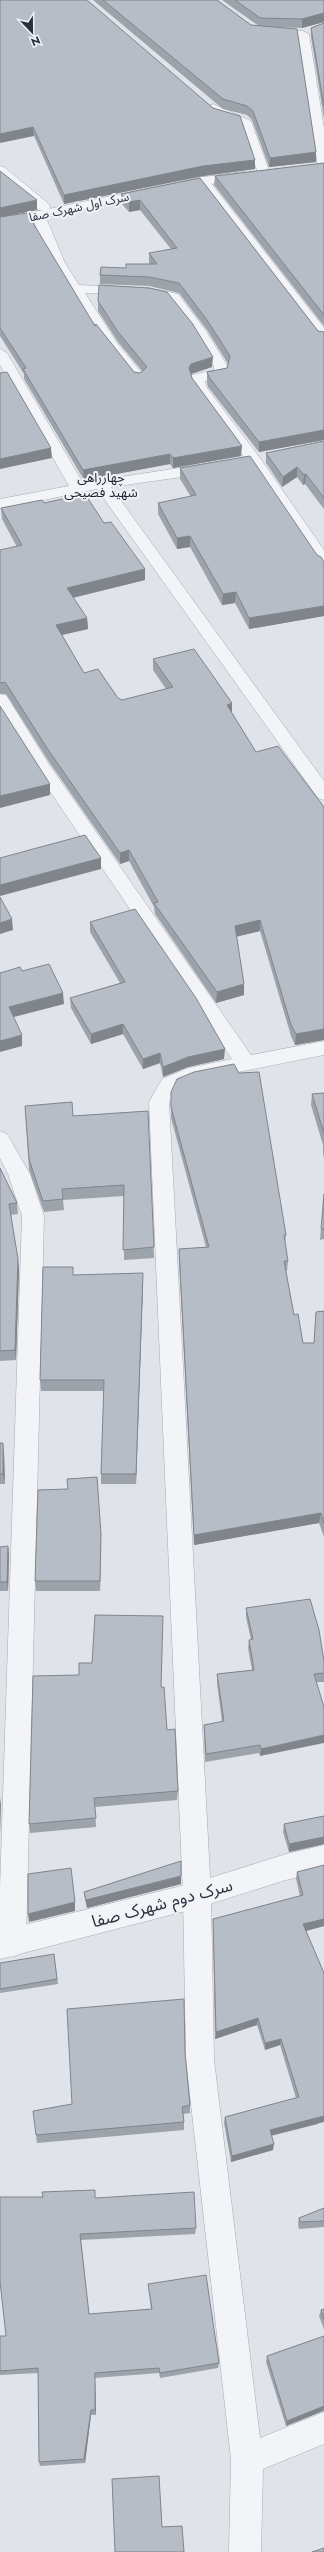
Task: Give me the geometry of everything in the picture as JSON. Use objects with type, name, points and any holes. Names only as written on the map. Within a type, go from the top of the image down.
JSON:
[{"type":"street","points":[[256,31],[303,34],[317,29]]},
{"type":"street","points":[[303,34],[321,166]]},
{"type":"street","points":[[204,101],[218,113],[242,119],[247,124],[264,174]]},
{"type":"street","points":[[0,170],[44,214],[58,263],[77,289],[112,345],[139,378]]},
{"type":"street","name":"سرک اول شهرک صفا","points":[[0,222],[203,181],[278,172]]},
{"type":"street","points":[[203,181],[324,337]]},
{"type":"street","points":[[77,289],[149,292],[173,297],[199,331],[221,367],[221,373],[197,378],[200,388],[255,461],[324,562]]},
{"type":"street","points":[[0,352],[78,488]]},
{"type":"street","points":[[240,463],[270,457]]},
{"type":"street","points":[[0,504],[101,484],[224,466]]},
{"type":"street","points":[[101,484],[324,794]]},
{"type":"street","points":[[0,699],[41,765],[247,1065]]},
{"type":"street","points":[[245,2552],[247,2459],[200,2060],[197,1895],[159,1102],[170,1084],[188,1075],[247,1065],[324,1048]]},
{"type":"street","points":[[0,1139],[19,1174],[33,1216],[6,1944]]},
{"type":"street","name":"سرک دوم شهرک صفا","points":[[6,1944],[197,1895],[286,1867],[324,1858]]},
{"type":"street","points":[[247,2459],[324,2428]]},
{"type":"building","points":[[0,0],[87,0],[213,108],[240,116],[255,160],[203,166],[64,195],[33,127],[0,134]]},
{"type":"building","points":[[103,0],[217,0],[251,25],[297,29],[316,152],[270,158],[253,111],[247,106],[223,99]]},
{"type":"building","points":[[235,0],[324,0],[324,13],[302,19],[260,18]]},
{"type":"building","points":[[324,23],[324,106],[311,28]]},
{"type":"building","points":[[324,163],[324,315],[215,176]]},
{"type":"building","points":[[0,171],[37,200],[0,208]]},
{"type":"building","points":[[200,178],[318,331],[324,332],[324,430],[259,442],[209,377],[207,372],[227,368],[230,356],[207,320],[179,283],[149,277],[100,275],[101,267],[126,268],[126,264],[157,264],[149,253],[177,248],[140,200],[129,202],[121,194]]},
{"type":"building","points":[[27,213],[95,326],[96,324],[134,372],[140,373],[147,367],[118,332],[98,301],[99,285],[149,288],[167,292],[192,323],[213,357],[191,364],[189,368],[192,378],[242,446],[173,458],[170,454],[83,470],[23,369],[26,368],[0,328],[0,217]]},
{"type":"building","points":[[7,372],[51,448],[0,459],[0,373]]},
{"type":"building","points":[[324,441],[324,498],[306,474],[304,475],[297,467],[283,477],[266,453]]},
{"type":"building","points":[[250,456],[317,555],[321,557],[324,562],[324,606],[249,618],[236,592],[223,594],[190,536],[177,538],[158,503],[196,495],[180,468]]},
{"type":"building","points":[[85,494],[104,523],[111,522],[145,569],[67,588],[87,618],[56,625],[84,673],[98,669],[118,698],[122,700],[173,687],[153,659],[194,649],[232,703],[227,705],[256,752],[278,746],[324,807],[324,1029],[296,1034],[291,1025],[260,920],[235,926],[244,984],[217,992],[154,903],[158,902],[129,850],[120,853],[49,751],[5,682],[0,683],[0,550],[22,545],[1,508],[42,500],[44,503]]},
{"type":"building","points":[[0,706],[50,784],[0,796]]},
{"type":"building","points":[[85,835],[101,858],[0,885],[0,858]]},
{"type":"building","points":[[0,897],[12,919],[0,923]]},
{"type":"building","points":[[135,909],[196,998],[225,1049],[188,1057],[163,1067],[160,1053],[143,1059],[123,1024],[91,1034],[70,998],[125,982],[90,922]]},
{"type":"building","points":[[49,964],[63,993],[9,1007],[22,1035],[0,1041],[0,973],[20,967],[22,971]]},
{"type":"building","points":[[234,1064],[239,1073],[259,1072],[286,1235],[284,1235],[288,1261],[284,1261],[294,1315],[298,1314],[303,1343],[314,1343],[316,1312],[324,1311],[324,1524],[321,1513],[194,1535],[179,1249],[209,1247],[171,1107],[171,1092],[177,1079],[194,1072]]},
{"type":"building","points":[[324,1093],[324,1133],[312,1094]]},
{"type":"building","points":[[72,1102],[73,1116],[148,1111],[154,1247],[123,1250],[124,1185],[62,1189],[63,1199],[43,1201],[29,1159],[25,1106]]},
{"type":"building","points":[[0,1168],[17,1203],[9,1204],[18,1259],[15,1350],[0,1351]]},
{"type":"building","points":[[324,1194],[324,1229],[321,1229]]},
{"type":"building","points":[[43,1267],[73,1267],[73,1275],[143,1273],[136,1474],[101,1474],[104,1380],[40,1380]]},
{"type":"building","points":[[0,1443],[3,1443],[3,1474],[0,1474]]},
{"type":"building","points":[[97,1477],[101,1534],[100,1581],[35,1581],[38,1490],[68,1489],[67,1479]]},
{"type":"building","points":[[8,1546],[7,1582],[0,1582],[0,1547]]},
{"type":"building","points":[[310,1599],[319,1630],[324,1661],[324,1673],[314,1674],[324,1707],[324,1735],[261,1749],[260,1745],[206,1754],[204,1725],[224,1721],[217,1674],[254,1670],[249,1640],[253,1639],[246,1608]]},
{"type":"building","points":[[95,1615],[163,1616],[161,1687],[164,1687],[167,1730],[175,1729],[178,1791],[94,1798],[96,1818],[29,1824],[33,1676],[79,1675],[79,1663],[92,1663]]},
{"type":"building","points":[[324,1816],[324,1837],[289,1844],[284,1824]]},
{"type":"building","points":[[181,1861],[181,1876],[86,1900],[84,1892]]},
{"type":"building","points":[[324,1865],[324,1919],[303,1924],[324,1973],[324,2116],[270,2130],[274,2144],[232,2156],[225,2117],[299,2097],[281,2039],[265,2043],[258,2018],[216,2032],[213,1919],[303,1895],[297,1872]]},
{"type":"building","points":[[71,1868],[75,1902],[28,1914],[28,1874]]},
{"type":"building","points":[[54,1954],[57,1979],[0,1989],[0,1963]]},
{"type":"building","points":[[184,1999],[185,2052],[190,2105],[182,2107],[184,2122],[36,2135],[33,2111],[72,2104],[67,2009]]},
{"type":"building","points":[[95,2190],[95,2198],[194,2192],[196,2228],[80,2234],[89,2314],[152,2309],[148,2284],[206,2275],[219,2363],[160,2373],[159,2368],[95,2373],[95,2410],[91,2410],[84,2459],[39,2462],[38,2368],[0,2371],[0,2336],[6,2336],[0,2281],[0,2197],[43,2197],[42,2192]]},
{"type":"building","points":[[324,2208],[324,2221],[300,2222],[299,2218]]},
{"type":"building","points":[[324,2309],[324,2319],[321,2310]]},
{"type":"building","points":[[324,2336],[324,2406],[287,2421],[267,2356]]},
{"type":"building","points":[[159,2476],[162,2527],[182,2526],[184,2552],[115,2552],[112,2479]]},
{"type":"building","points":[[324,2548],[324,2552],[312,2552]]},
{"type":"district","name":"چهارراهی شهید فصیحی","points":[[101,484]]}]
